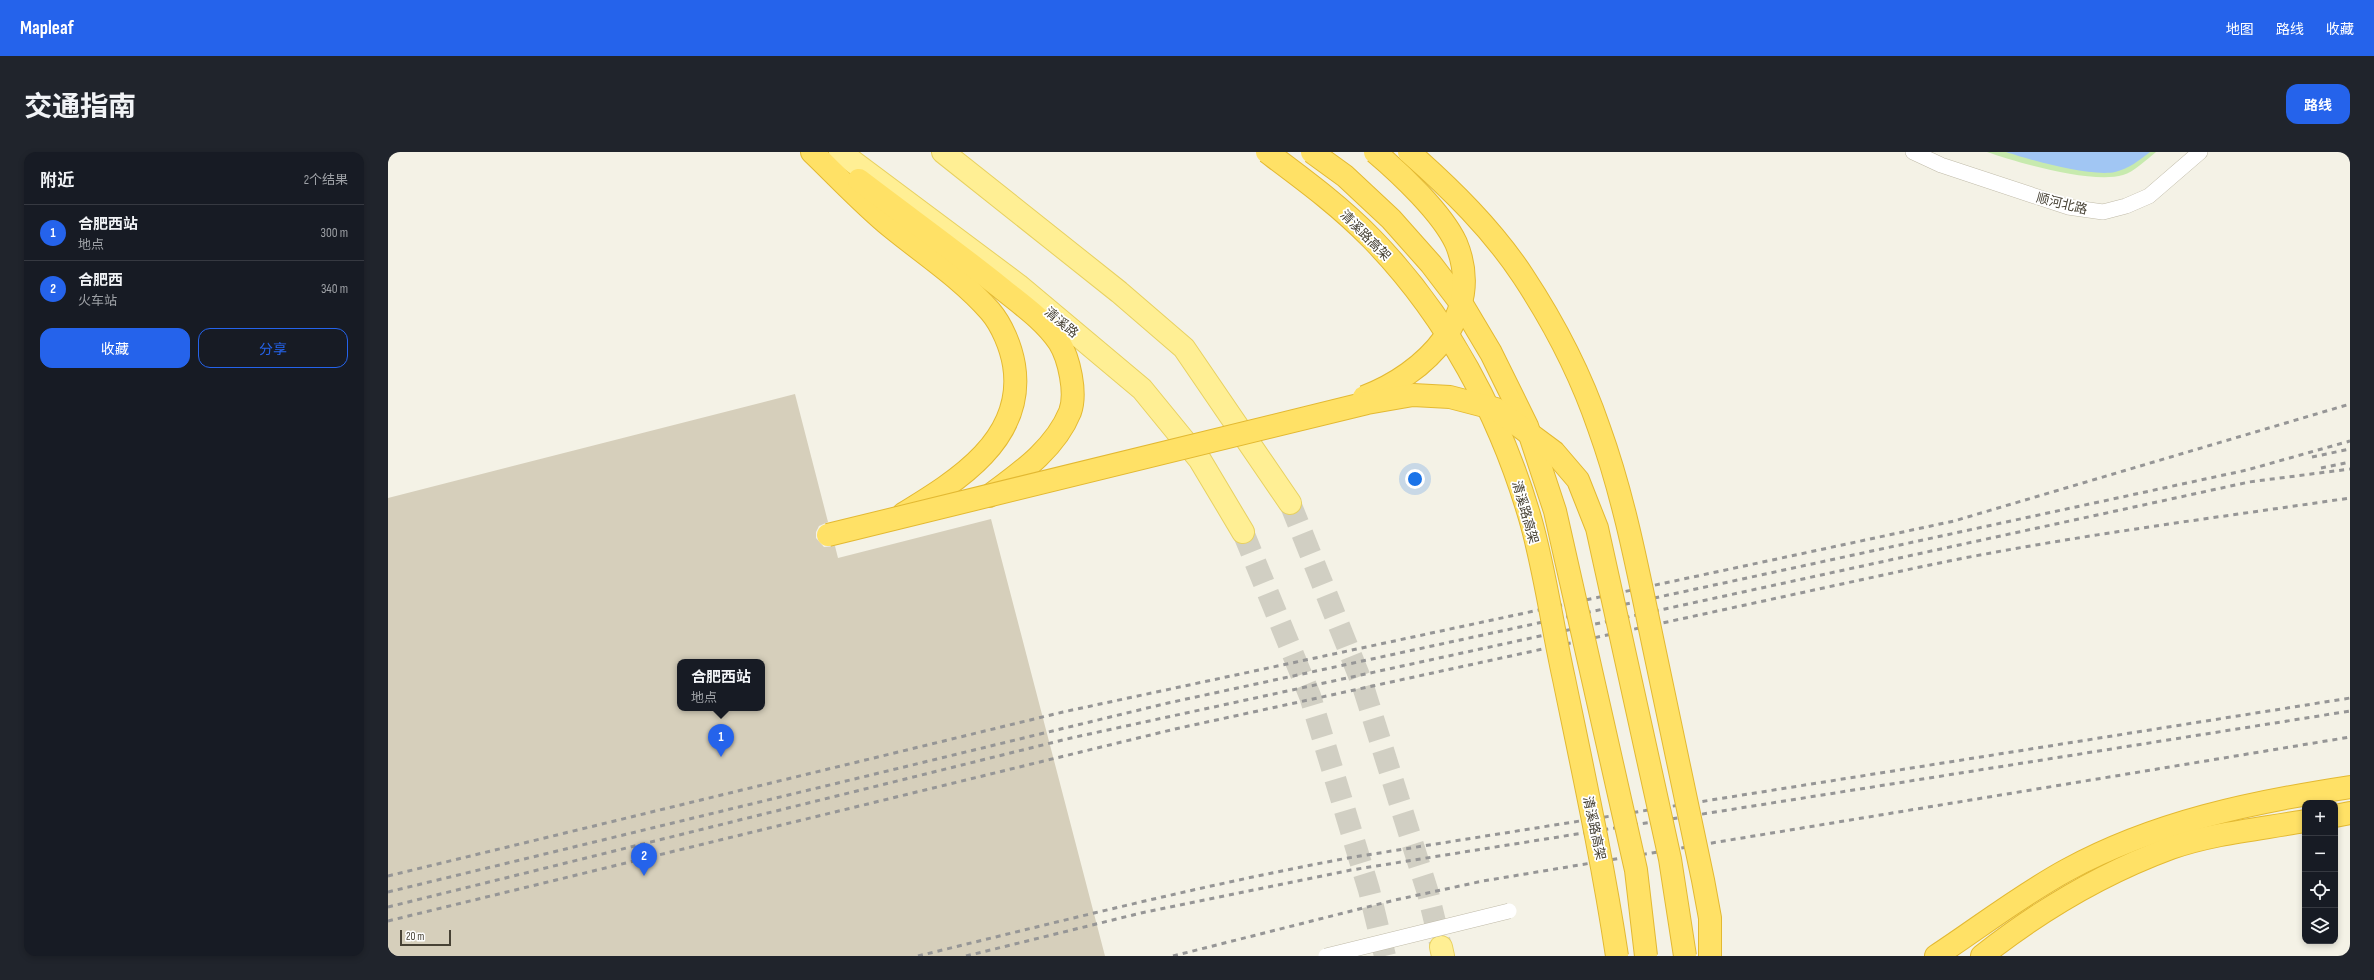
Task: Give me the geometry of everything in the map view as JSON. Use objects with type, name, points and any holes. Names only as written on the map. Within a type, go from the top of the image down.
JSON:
[{"type":"highway","points":[[812,152],[889,226],[974,293],[991,312],[1003,333],[1012,356],[1016,379],[1015,401],[1007,423],[996,440],[966,472],[937,494],[896,518]]},
{"type":"highway","points":[[821,152],[987,277],[1041,320],[1059,342],[1068,362],[1072,387],[1070,411],[1058,434],[1030,465],[989,496]]},
{"type":"highway","name":"清溪路高架","points":[[1267,152],[1328,199],[1372,239],[1409,280],[1440,322],[1468,368],[1503,440],[1530,519],[1605,876],[1617,956]]},
{"type":"highway","name":"清溪路高架","points":[[1312,152],[1345,176],[1368,197],[1391,219],[1431,264],[1463,306],[1491,353],[1527,426],[1555,511],[1636,870],[1646,956]]},
{"type":"highway","points":[[1375,152],[1439,216],[1456,243],[1463,272],[1462,301],[1454,324],[1439,347],[1421,365],[1377,392],[1318,415],[896,518],[874,524],[866,526],[828,535],[859,528],[1367,403],[1405,397],[1450,397],[1496,409],[1554,452],[1578,480],[1597,528],[1670,859],[1685,956]]},
{"type":"highway","points":[[1409,152],[1454,192],[1491,235],[1522,275],[1548,317],[1574,369],[1599,428],[1628,524],[1704,880],[1710,918],[1710,956]]},
{"type":"highway","points":[[1936,956],[2013,903],[2068,870],[2113,848],[2158,830],[2200,817],[2274,799],[2350,778]]},
{"type":"highway","points":[[2274,799],[2350,787]]},
{"type":"highway","points":[[2338,815],[2350,813]]},
{"type":"highway","points":[[2338,822],[2350,821]]},
{"type":"highway","points":[[1982,956],[2031,920],[2080,890],[2124,868],[2172,848],[2213,837],[2298,823]]},
{"type":"highway","points":[[1670,859],[1690,904],[1706,932],[1727,956]]},
{"type":"main road","name":"清溪路","points":[[840,152],[1018,285],[1142,389],[1200,460],[1243,532]]},
{"type":"main road","points":[[943,152],[1119,292],[1184,348],[1290,503]]},
{"type":"street","name":"顺河北路","points":[[1913,152],[1941,165],[2068,208],[2103,212],[2126,206],[2149,196],[2200,152]]},
{"type":"street","points":[[1326,956],[1509,911]]},
{"type":"green space","points":[[1987,152],[2156,152],[2132,171],[2123,175],[2093,177],[2055,171],[2017,162]]},
{"type":"water","points":[[2006,152],[2150,152],[2125,169],[2104,173],[2060,167]]},
{"type":"building","points":[[795,394],[828,522],[819,526],[816,532],[816,538],[824,547],[835,546],[838,558],[991,519],[1105,956],[388,956],[388,498]]},
{"type":"tunnel","points":[[1290,503],[1362,683],[1428,893],[1441,947]]},
{"type":"tunnel","points":[[1243,532],[1310,696],[1369,890],[1385,956]]},
{"type":"railway","points":[[388,876],[1063,712],[1954,521],[2350,404]]},
{"type":"railway","points":[[388,892],[1168,703],[2247,470],[2350,441]]},
{"type":"railway","points":[[2312,457],[2350,449]]},
{"type":"railway","points":[[2321,468],[2350,462]]},
{"type":"railway","points":[[388,907],[1071,738],[2249,482],[2350,469]]},
{"type":"railway","points":[[388,921],[1175,729],[1920,567],[1973,556],[2081,538],[2350,498]]},
{"type":"railway","points":[[918,956],[1186,892],[1348,858],[2350,698]]},
{"type":"railway","points":[[966,956],[1141,913],[1351,870],[2350,711]]},
{"type":"railway","points":[[1173,956],[1395,900],[1483,881],[2350,737]]},
{"type":"place","name":"合肥西站","points":[[721,757]]},
{"type":"place","name":"合肥西","points":[[644,876]]}]
